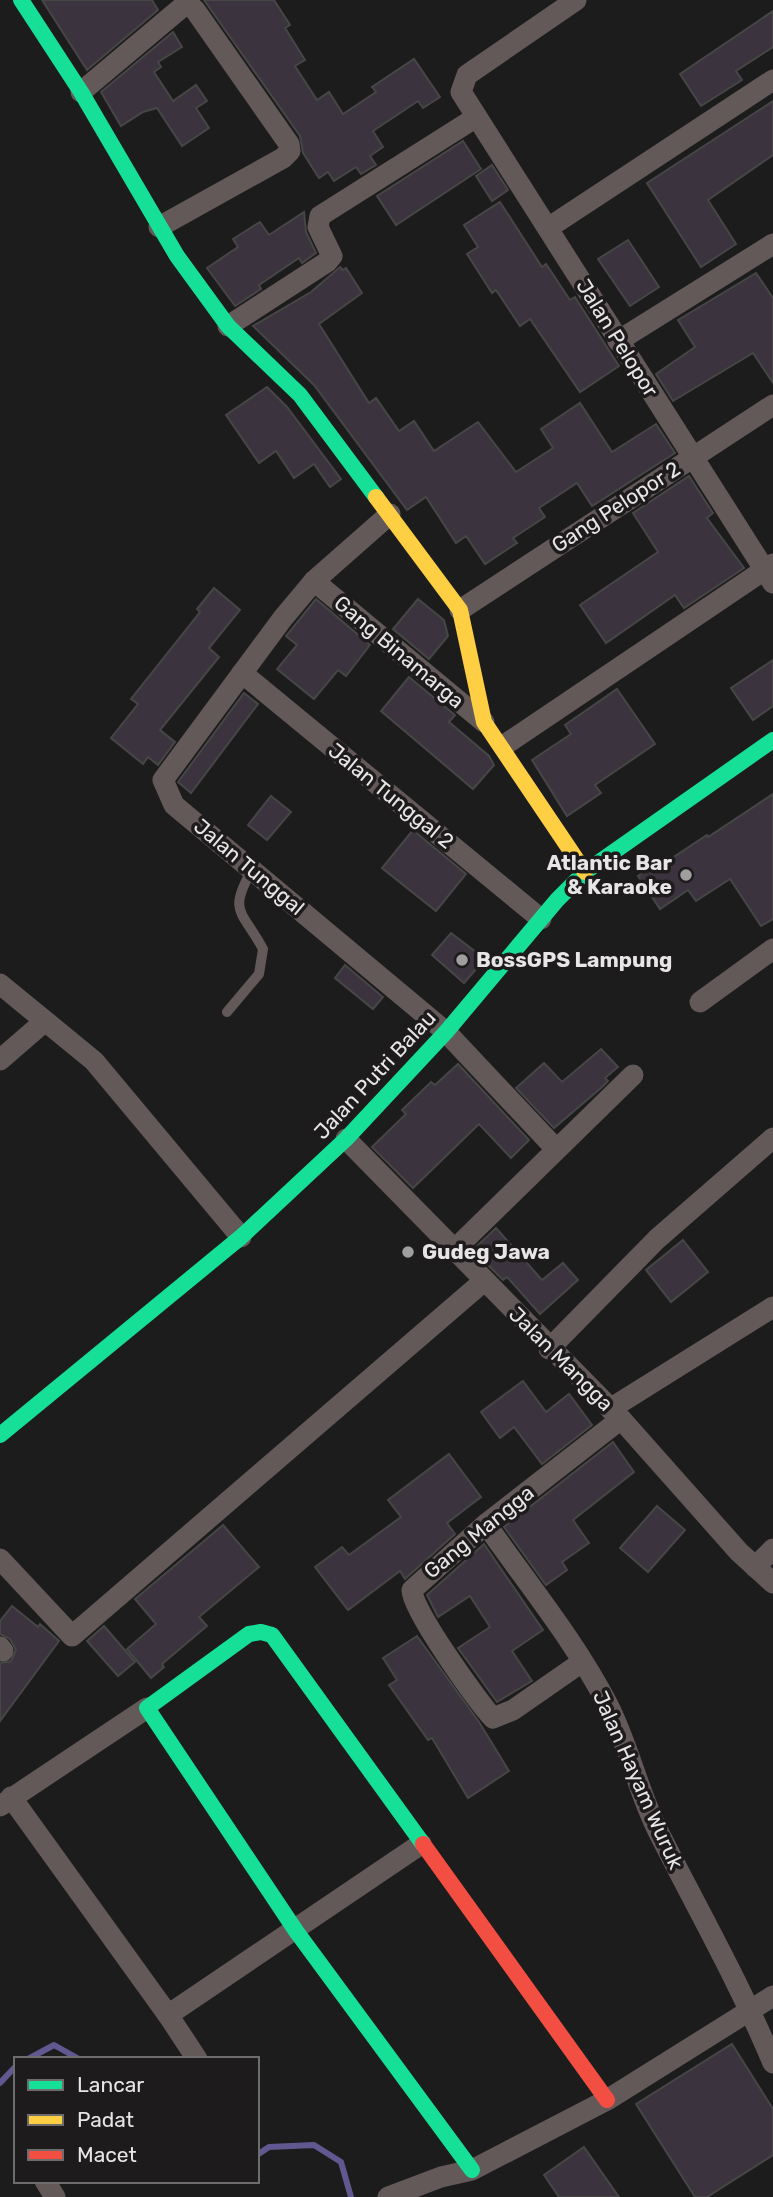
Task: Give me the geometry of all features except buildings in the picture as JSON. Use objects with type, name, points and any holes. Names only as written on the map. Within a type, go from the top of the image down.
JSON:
[{"type":"street","points":[[21,0],[81,92],[159,226],[228,326],[300,395],[460,610],[484,722],[503,746],[543,813],[585,872]]},
{"type":"street","name":"Jalan Pelopor","points":[[576,0],[467,75],[461,92],[693,458],[770,573]]},
{"type":"street","points":[[81,92],[187,3],[195,10],[289,144],[290,151],[283,158],[159,226]]},
{"type":"street","points":[[548,228],[773,80]]},
{"type":"street","points":[[228,326],[327,262],[332,256],[318,228],[320,216],[475,118]]},
{"type":"street","points":[[618,341],[773,244]]},
{"type":"street","name":"Gang Pelopor 2","points":[[460,610],[773,405]]},
{"type":"street","points":[[242,673],[314,581],[390,514]]},
{"type":"street","points":[[503,746],[770,573]]},
{"type":"street","name":"Gang Binamarga","points":[[314,581],[484,722]]},
{"type":"street","name":"Jalan Tunggal","points":[[242,673],[163,780],[174,805],[446,1032],[556,1150]]},
{"type":"street","name":"Jalan Tunggal 2","points":[[242,673],[541,919]]},
{"type":"street","name":"Jalan Putri Balau","points":[[0,1435],[241,1237],[346,1139],[446,1032],[541,919],[585,872],[773,740]]},
{"type":"street","points":[[700,1002],[773,949]]},
{"type":"street","points":[[0,984],[94,1061],[241,1237]]},
{"type":"street","points":[[0,1060],[45,1021]]},
{"type":"street","points":[[454,1250],[633,1075]]},
{"type":"street","points":[[549,1349],[657,1239],[773,1138]]},
{"type":"street","name":"Jalan Mangga","points":[[346,1139],[615,1414],[755,1567],[773,1583]]},
{"type":"street","points":[[0,1559],[72,1636],[484,1281]]},
{"type":"street","name":"Gang Mangga","points":[[582,1662],[496,1719],[466,1682],[417,1607],[411,1597],[412,1590],[615,1414],[773,1307]]},
{"type":"street","name":"Jalan Hayam Wuruk","points":[[486,1524],[582,1662],[619,1727],[652,1818],[752,2012],[773,2063]]},
{"type":"street","points":[[755,1567],[773,1549]]},
{"type":"street","points":[[196,2057],[168,2015],[6,1802],[147,1708],[249,1634],[261,1632],[272,1635],[607,2100]]},
{"type":"street","points":[[147,1708],[296,1931],[472,2170]]},
{"type":"street","points":[[168,2015],[421,1844]]},
{"type":"street","points":[[388,2197],[441,2177],[472,2170],[607,2100],[752,2012],[773,1996]]},
{"type":"lane","points":[[228,1012],[259,974],[263,949],[238,909],[237,897],[252,870]]},
{"type":"waterway","points":[[32,2057],[54,2045],[75,2057]]},
{"type":"waterway","points":[[0,2083],[14,2068]]},
{"type":"waterway","points":[[259,2154],[269,2147],[314,2145],[341,2162],[351,2197]]},
{"type":"traffic: fast","points":[[21,0],[81,92],[177,256],[228,326],[300,395],[376,497]]},
{"type":"traffic: fast","points":[[0,1435],[241,1237],[346,1139],[446,1032],[557,900],[585,872],[773,740]]},
{"type":"traffic: fast","points":[[423,1844],[272,1635],[261,1632],[249,1634],[147,1708],[296,1931],[472,2170]]},
{"type":"traffic: slow","points":[[376,497],[460,610],[484,722],[585,872]]},
{"type":"traffic: jam","points":[[423,1844],[607,2100]]},
{"type":"place","name":"Atlantic Bar & Karaoke","points":[[686,875]]},
{"type":"place","name":"BossGPS Lampung","points":[[462,960]]},
{"type":"place","name":"Gudeg Jawa","points":[[408,1252]]}]
